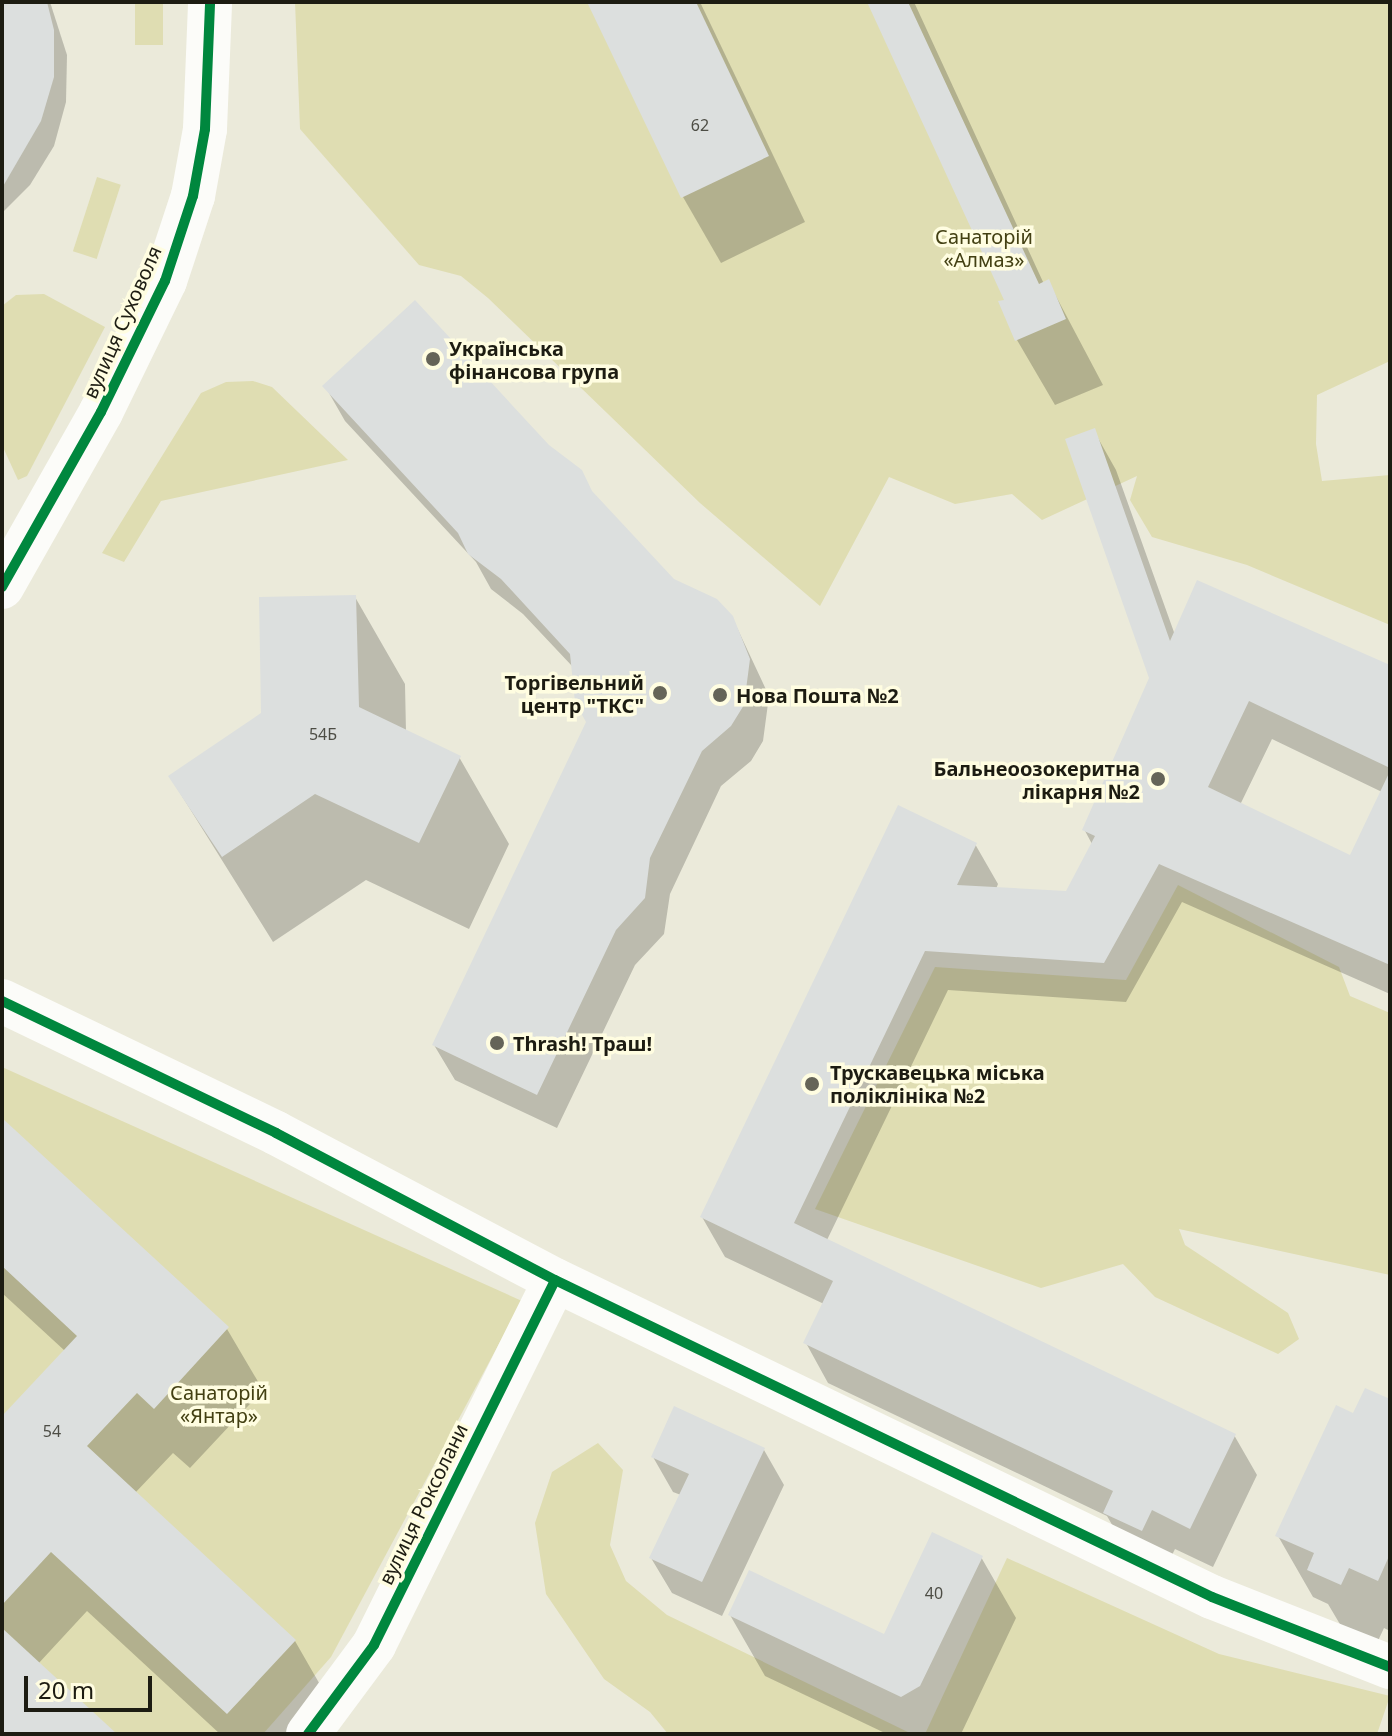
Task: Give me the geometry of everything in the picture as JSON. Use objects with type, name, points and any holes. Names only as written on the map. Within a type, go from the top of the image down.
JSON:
[{"type":"street","name":"вулиця Суховоля","points":[[2,587],[101,412],[165,281],[193,196],[205,129],[210,2]]},
{"type":"street","points":[[2,1001],[276,1133],[555,1280],[1212,1597],[1390,1667]]},
{"type":"street","name":"вулиця Роксолани","points":[[308,1734],[374,1645],[555,1280]]},
{"type":"green space","points":[[135,2],[163,2],[163,45],[135,45]]},
{"type":"green space","name":"Санаторій «Алмаз»","points":[[295,2],[1390,2],[1390,361],[1317,395],[1316,444],[1322,481],[1390,475],[1390,625],[1247,565],[1152,537],[1130,500],[1137,476],[1042,520],[1012,494],[955,504],[889,477],[820,606],[700,503],[488,298],[461,276],[419,265],[300,129]]},
{"type":"green space","points":[[97,177],[121,185],[97,259],[73,251]]},
{"type":"green space","points":[[44,294],[105,327],[27,476],[18,480],[2,445],[2,306],[16,295]]},
{"type":"green space","points":[[253,381],[272,387],[348,460],[161,501],[124,562],[102,553],[201,393],[226,382]]},
{"type":"green space","points":[[1178,885],[1339,967],[1350,996],[1390,1013],[1390,1275],[1179,1229],[1185,1245],[1288,1313],[1299,1339],[1278,1354],[1155,1297],[1123,1264],[1041,1288],[815,1209],[935,967],[1126,980]]},
{"type":"green space","name":"Санаторій «Янтар»","points":[[2,1067],[522,1301],[331,1657],[263,1734],[2,1734]]},
{"type":"green space","points":[[598,1443],[623,1470],[610,1545],[626,1581],[667,1615],[912,1734],[668,1734],[650,1712],[604,1679],[546,1594],[535,1523],[552,1472]]},
{"type":"green space","points":[[1007,1558],[1219,1654],[1390,1696],[1377,1734],[925,1734]]},
{"type":"building","points":[[2,2],[47,2],[54,30],[54,77],[41,121],[2,188]]},
{"type":"building","points":[[587,2],[696,2],[769,156],[681,198]]},
{"type":"building","points":[[867,2],[908,2],[1039,284],[1049,279],[1066,319],[1015,341],[998,301],[1004,300]]},
{"type":"building","name":"Торгівельний центр \"ТКС\"","points":[[415,300],[549,445],[582,470],[592,491],[674,579],[717,599],[733,616],[750,659],[744,705],[731,726],[702,751],[650,858],[645,898],[616,930],[537,1095],[432,1045],[586,722],[575,702],[570,654],[501,579],[468,554],[458,533],[322,386]]},
{"type":"building","points":[[1095,428],[1170,641],[1197,580],[1390,665],[1390,768],[1249,701],[1208,787],[1350,855],[1390,771],[1390,965],[1159,864],[1104,963],[925,951],[794,1223],[1236,1434],[1190,1529],[1152,1510],[1142,1531],[1103,1513],[1113,1491],[803,1343],[833,1281],[700,1217],[898,805],[977,843],[957,885],[1066,891],[1095,836],[1082,830],[1149,678],[1065,439]]},
{"type":"building","points":[[356,595],[359,707],[461,756],[419,843],[315,794],[222,857],[168,776],[261,713],[259,597]]},
{"type":"building","points":[[2,1118],[229,1327],[154,1409],[137,1393],[87,1446],[296,1640],[227,1714],[51,1552],[2,1605],[2,1416],[77,1336],[2,1266]]},
{"type":"building","points":[[1365,1388],[1390,1399],[1390,1554],[1378,1581],[1349,1568],[1341,1585],[1307,1570],[1314,1553],[1275,1536],[1336,1405],[1353,1413]]},
{"type":"building","points":[[674,1406],[765,1448],[702,1582],[649,1558],[689,1474],[651,1457]]},
{"type":"building","points":[[932,1532],[983,1556],[920,1686],[901,1697],[728,1615],[749,1570],[884,1634]]},
{"type":"building","points":[[2,1628],[117,1734],[2,1734]]},
{"type":"cycle path","points":[[2,587],[101,412],[165,281],[193,196],[205,129],[210,2]]},
{"type":"cycle path","points":[[2,1001],[276,1133],[555,1280],[1212,1597],[1390,1667]]},
{"type":"cycle path","points":[[308,1734],[374,1645],[555,1280]]},
{"type":"place","name":"Українська фінансова група","points":[[433,359]]},
{"type":"place","name":"Торгівельний центр \"ТКС\"","points":[[660,693]]},
{"type":"place","name":"Нова Пошта №2","points":[[720,695]]},
{"type":"place","name":"Бальнеоозокеритна лікарня №2","points":[[1158,779]]},
{"type":"place","name":"Thrash! Траш!","points":[[497,1043]]},
{"type":"place","name":"Трускавецька міська поліклініка №2","points":[[812,1084]]}]
